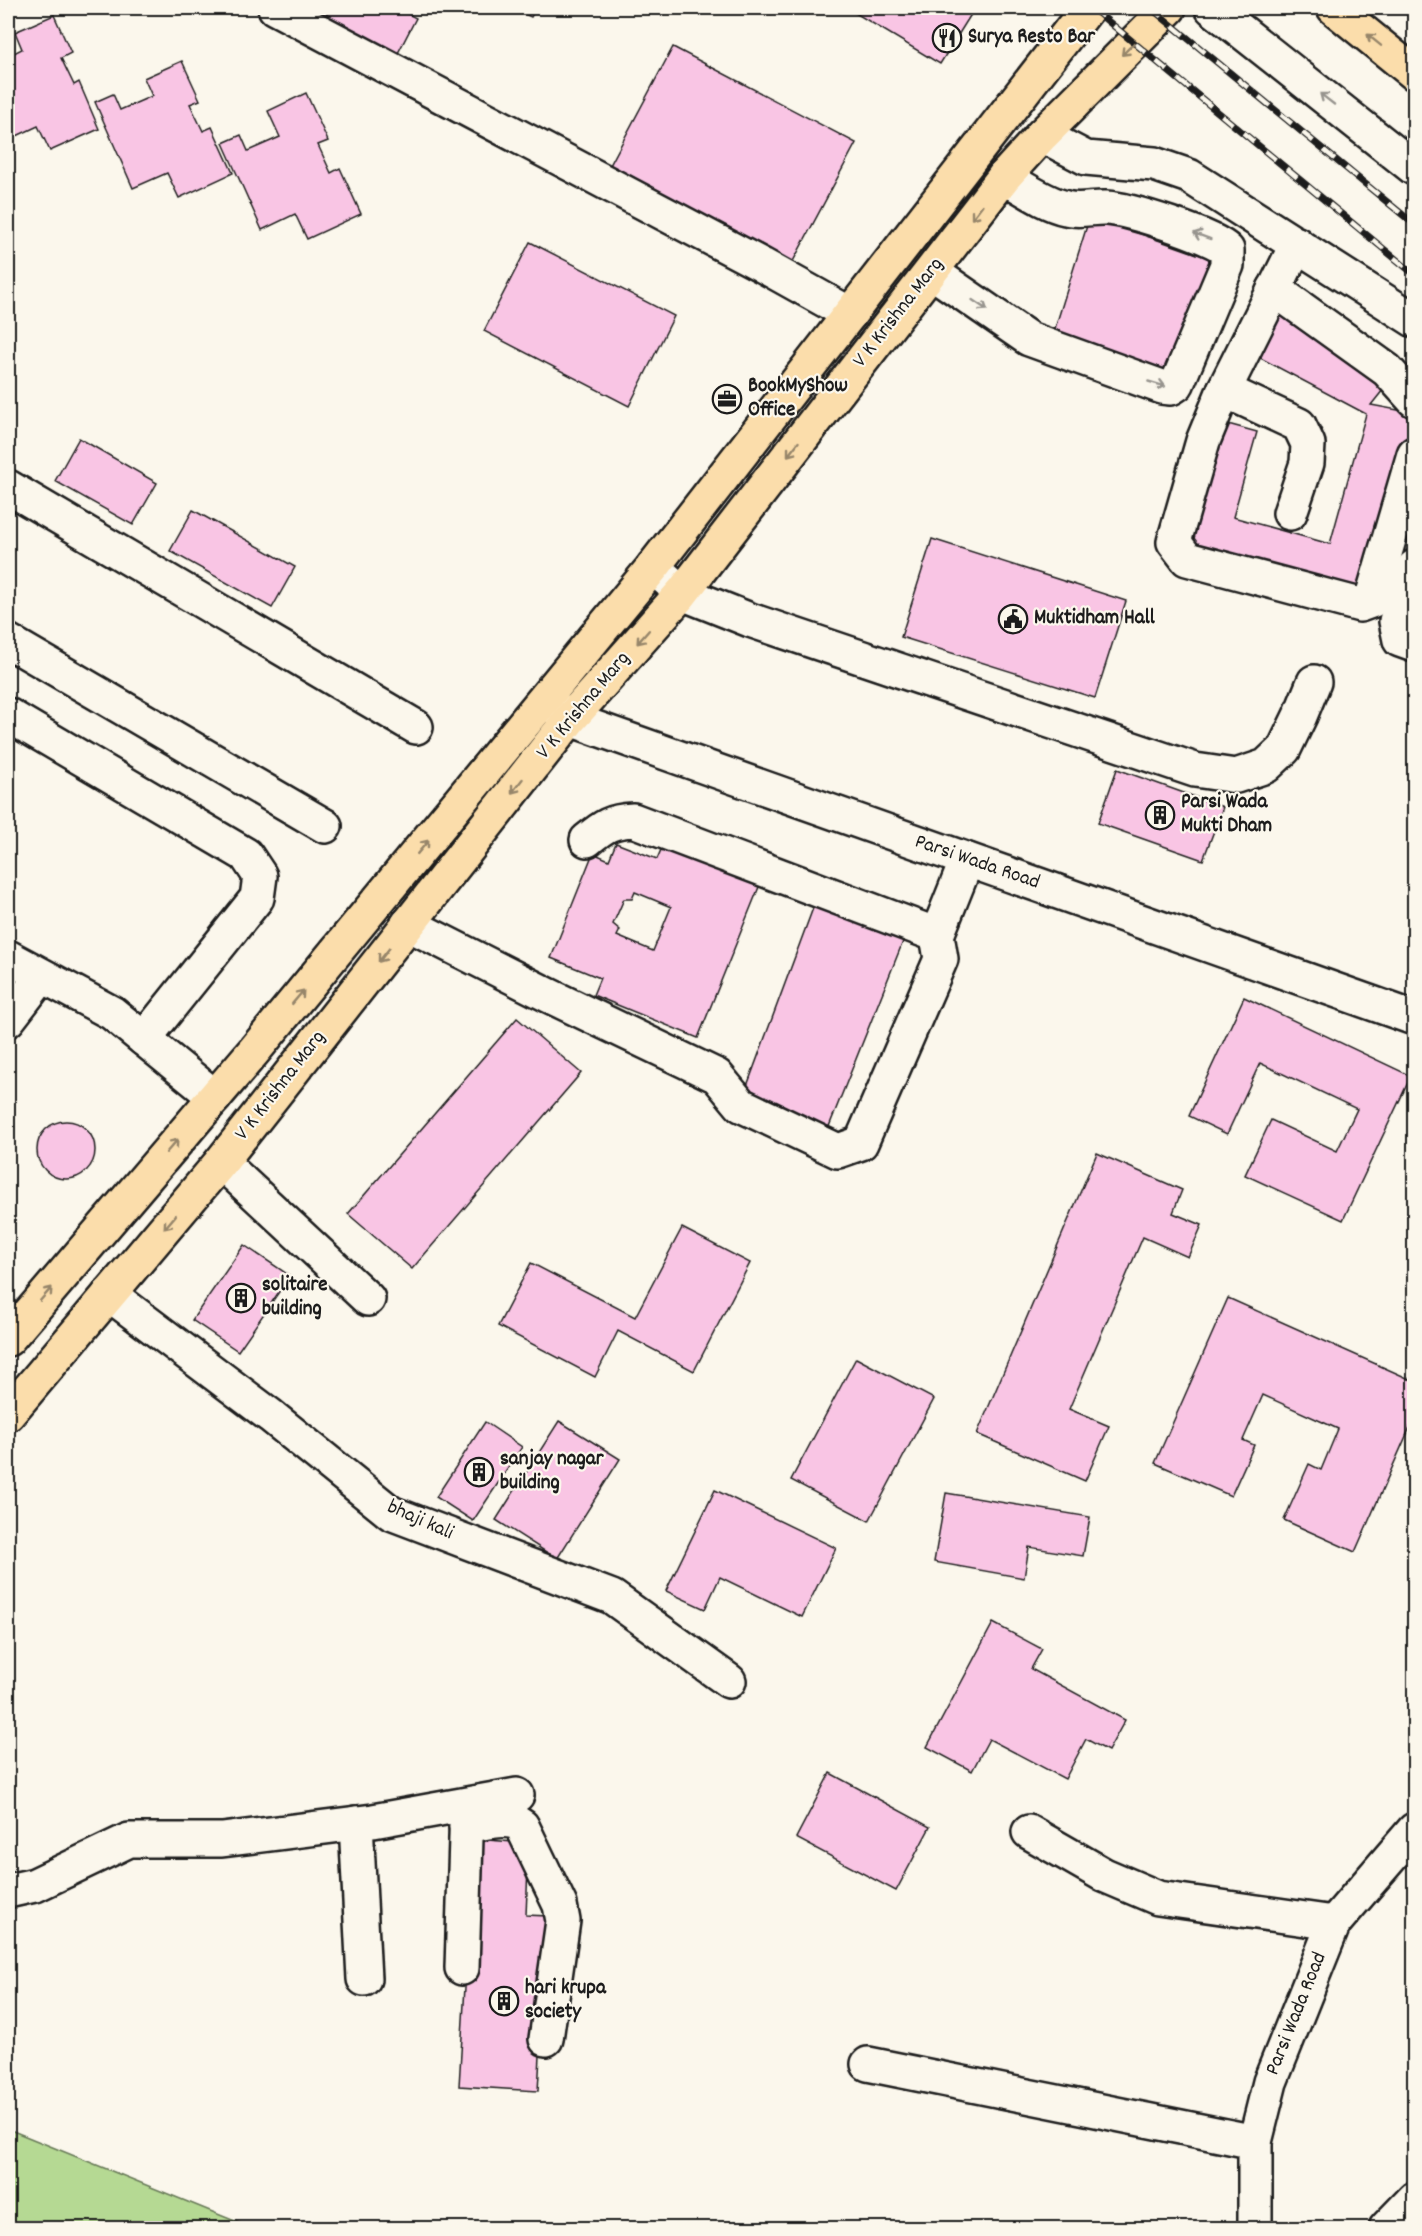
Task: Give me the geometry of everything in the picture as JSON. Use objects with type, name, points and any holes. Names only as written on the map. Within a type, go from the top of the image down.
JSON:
[{"type":"main road","name":"V K Krishna Marg","points":[[8,1414],[221,1162],[408,924],[654,567],[1088,8]]},
{"type":"main road","name":"V K Krishna Marg","points":[[8,1339],[215,1097],[557,710],[682,593],[1004,177],[1042,135],[1169,8]]},
{"type":"main road","points":[[1334,8],[1414,73]]},
{"type":"street","points":[[275,8],[762,265],[850,314]]},
{"type":"street","points":[[1212,8],[1414,168]]},
{"type":"street","points":[[1042,135],[1086,158],[1154,164],[1189,176],[1414,320]]},
{"type":"street","points":[[932,272],[1017,331],[1044,345],[1162,387],[1171,388],[1177,384],[1227,264],[1227,250],[1217,242],[1190,231],[1114,209],[1105,207],[1089,210],[1062,208],[1004,177]]},
{"type":"street","points":[[1297,244],[1224,390],[1203,441],[1174,542],[1187,559],[1360,605],[1371,601],[1414,454]]},
{"type":"street","points":[[1274,289],[1387,370],[1414,400]]},
{"type":"street","points":[[1224,390],[1299,425],[1308,444],[1307,463],[1290,513]]},
{"type":"street","points":[[8,488],[416,727]]},
{"type":"street","points":[[654,567],[682,593],[750,621],[1195,770],[1236,776],[1266,766],[1284,749],[1314,682]]},
{"type":"street","points":[[1414,567],[1396,621],[1400,640],[1414,645]]},
{"type":"street","points":[[8,641],[325,826]]},
{"type":"street","name":"Parsi Wada Road","points":[[557,710],[967,860],[1414,1018]]},
{"type":"street","points":[[8,715],[246,855],[260,876],[257,898],[144,1039]]},
{"type":"street","points":[[587,840],[615,821],[633,820],[938,935]]},
{"type":"street","points":[[408,924],[548,995],[717,1076],[741,1104],[838,1151],[861,1143],[941,958],[938,935],[967,860]]},
{"type":"street","points":[[8,957],[112,1013],[215,1097]]},
{"type":"street","points":[[8,1020],[42,976]]},
{"type":"street","points":[[221,1162],[368,1299]]},
{"type":"street","name":"bhaji kali","points":[[109,1294],[271,1416],[391,1513],[612,1597],[729,1681]]},
{"type":"street","points":[[462,1968],[487,1810]]},
{"type":"street","points":[[8,1891],[35,1885],[129,1840],[222,1840],[356,1823],[487,1810],[522,1826],[562,1912],[563,1929],[546,2039]]},
{"type":"street","points":[[356,1823],[364,1978]]},
{"type":"street","name":"Parsi Wada Road","points":[[1255,2229],[1255,2142],[1270,2082],[1334,1923],[1414,1830]]},
{"type":"street","points":[[1029,1832],[1104,1875],[1158,1898],[1334,1923]]},
{"type":"street","points":[[868,2064],[1255,2142]]},
{"type":"street","points":[[1386,2229],[1414,2199]]},
{"type":"green space","points":[[8,2129],[252,2228],[8,2228]]},
{"type":"building","points":[[310,8],[397,8],[416,18],[398,53]]},
{"type":"building","points":[[512,8],[536,8],[531,17]]},
{"type":"building","points":[[758,8],[774,8],[771,14]]},
{"type":"building","points":[[847,8],[975,8],[940,64]]},
{"type":"building","points":[[54,15],[71,53],[61,58],[74,85],[79,82],[99,129],[50,151],[38,126],[8,140],[8,56],[22,49],[15,32]]},
{"type":"building","points":[[673,47],[856,143],[790,267],[607,171]]},
{"type":"building","points":[[182,61],[200,100],[190,104],[203,131],[212,127],[233,173],[179,198],[167,173],[133,188],[95,102],[113,94],[120,110],[152,96],[144,78]]},
{"type":"building","points":[[306,93],[328,141],[318,145],[331,173],[340,168],[361,214],[307,239],[295,214],[262,230],[223,143],[241,135],[248,151],[280,137],[268,111]]},
{"type":"building","points":[[1090,216],[1217,261],[1172,377],[1052,338]]},
{"type":"building","points":[[530,242],[674,316],[629,406],[484,331]]},
{"type":"building","points":[[1287,306],[1387,385],[1371,405],[1414,413],[1414,432],[1366,594],[1183,544],[1217,421],[1257,432],[1233,517],[1330,544],[1366,414],[1251,353]]},
{"type":"building","points":[[79,438],[157,483],[133,525],[55,481]]},
{"type":"building","points":[[193,510],[295,567],[272,608],[170,551]]},
{"type":"building","name":"Muktidham Hall","points":[[932,539],[1126,601],[1095,698],[901,637]]},
{"type":"building","name":"Parsi Wada Mukti Dham","points":[[1117,769],[1223,807],[1203,860],[1098,823]]},
{"type":"building","points":[[616,843],[657,859],[664,843],[761,882],[698,1038],[593,995],[600,978],[551,958],[593,853],[609,860]],"holes":[[[635,892],[671,907],[653,951],[617,936],[620,930],[613,924],[624,899],[632,899]]]},
{"type":"building","points":[[816,900],[904,939],[828,1129],[744,1094]]},
{"type":"building","points":[[1244,997],[1411,1076],[1343,1220],[1245,1175],[1271,1120],[1337,1151],[1357,1109],[1260,1063],[1227,1134],[1189,1116]]},
{"type":"building","points":[[517,1018],[581,1073],[412,1269],[348,1214]]},
{"type":"building","points":[[60,1121],[72,1121],[87,1129],[95,1144],[95,1156],[87,1171],[72,1179],[60,1179],[45,1171],[37,1156],[37,1144],[45,1129]]},
{"type":"building","points":[[1097,1153],[1182,1190],[1173,1213],[1202,1225],[1188,1257],[1143,1237],[1069,1409],[1109,1426],[1085,1481],[977,1434]]},
{"type":"building","points":[[682,1228],[750,1263],[694,1371],[618,1331],[595,1377],[498,1326],[531,1263],[635,1317]]},
{"type":"building","name":"solitaire building","points":[[244,1245],[290,1276],[238,1351],[192,1320]]},
{"type":"building","points":[[1228,1298],[1414,1381],[1414,1418],[1355,1552],[1284,1520],[1309,1464],[1321,1470],[1338,1429],[1263,1395],[1243,1440],[1254,1445],[1231,1496],[1155,1463]]},
{"type":"building","points":[[856,1358],[934,1399],[869,1521],[791,1480]]},
{"type":"building","points":[[559,1421],[620,1459],[557,1559],[496,1520]]},
{"type":"building","name":"sanjay nagar building","points":[[485,1422],[522,1447],[473,1521],[436,1497]]},
{"type":"building","points":[[715,1490],[836,1548],[802,1617],[720,1577],[705,1609],[666,1591]]},
{"type":"building","points":[[946,1493],[1090,1517],[1083,1556],[1029,1547],[1024,1578],[934,1562]]},
{"type":"building","points":[[993,1623],[1042,1649],[1031,1669],[1125,1720],[1108,1751],[1086,1739],[1065,1779],[989,1739],[972,1771],[927,1747]]},
{"type":"building","points":[[830,1773],[930,1827],[896,1891],[796,1838]]},
{"type":"building","name":"hari krupa society","points":[[474,1839],[529,1843],[526,1915],[548,1916],[538,2091],[459,2086]]},
{"type":"railway","points":[[1092,8],[1414,274]]},
{"type":"railway","points":[[1151,8],[1414,224]]},
{"type":"place","name":"Surya Resto Bar","points":[[947,38]]},
{"type":"place","name":"BookMyShow Office","points":[[727,399]]},
{"type":"place","name":"Muktidham Hall","points":[[1013,619]]},
{"type":"place","name":"Parsi Wada Mukti Dham","points":[[1160,815]]},
{"type":"place","name":"solitaire building","points":[[241,1298]]},
{"type":"place","name":"sanjay nagar building","points":[[479,1472]]},
{"type":"place","name":"hari krupa society","points":[[504,2001]]}]
